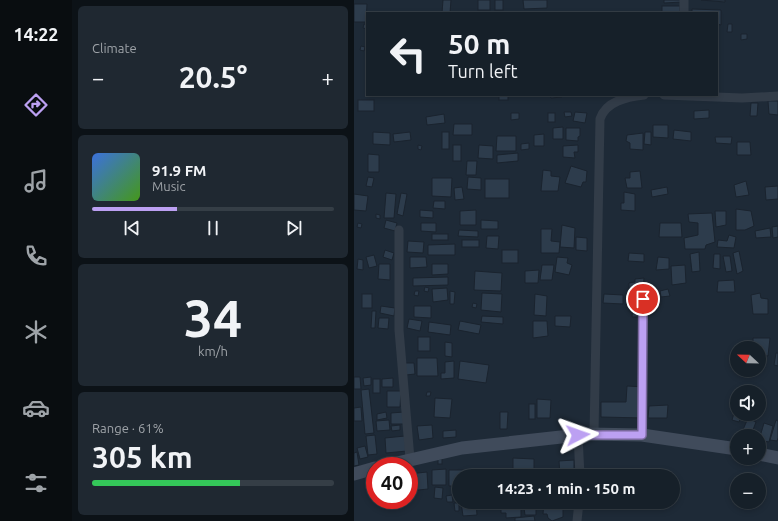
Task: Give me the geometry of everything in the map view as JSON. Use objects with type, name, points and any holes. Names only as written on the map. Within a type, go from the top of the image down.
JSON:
[{"type":"street","points":[[684,0],[684,12]]},
{"type":"street","points":[[594,434],[595,288],[600,119],[602,113],[616,101],[631,96]]},
{"type":"street","points":[[690,96],[742,98],[778,96]]},
{"type":"street","points":[[399,230],[399,330],[410,457]]},
{"type":"street","points":[[642,435],[643,299]]},
{"type":"street","points":[[418,457],[462,448],[594,434],[642,435],[730,448]]},
{"type":"street","points":[[578,435],[580,469]]},
{"type":"street","points":[[766,455],[778,458]]},
{"type":"street","points":[[354,474],[366,471]]},
{"type":"street","points":[[577,521],[578,509]]},
{"type":"building","points":[[443,0],[451,0],[450,12],[442,12]]},
{"type":"building","points":[[478,0],[490,0],[490,10],[478,10]]},
{"type":"building","points":[[495,0],[503,0],[503,10],[495,10]]},
{"type":"building","points":[[523,0],[547,0],[547,8],[524,9]]},
{"type":"building","points":[[664,0],[682,0],[682,2],[664,3]]},
{"type":"building","points":[[701,0],[725,0],[725,2]]},
{"type":"building","points":[[354,4],[367,4],[366,22],[354,22]]},
{"type":"building","points":[[662,6],[680,6],[680,12],[662,12]]},
{"type":"building","points":[[692,9],[721,10],[721,25],[718,24],[718,12],[692,12]]},
{"type":"building","points":[[364,24],[366,25],[366,29],[363,28]]},
{"type":"building","points":[[728,24],[732,24],[732,32],[727,32]]},
{"type":"building","points":[[741,34],[747,34],[747,39],[741,40]]},
{"type":"building","points":[[361,46],[365,47],[364,51],[360,50]]},
{"type":"building","points":[[499,96],[508,96],[508,100],[499,100]]},
{"type":"building","points":[[550,96],[562,96],[562,97],[551,98]]},
{"type":"building","points":[[358,100],[374,100],[374,111],[358,111]]},
{"type":"building","points":[[768,101],[778,101],[778,115],[769,114]]},
{"type":"building","points":[[751,103],[758,103],[757,116],[750,116]]},
{"type":"building","points":[[709,110],[709,118],[694,119],[694,111]]},
{"type":"building","points":[[564,112],[571,112],[572,116],[565,117]]},
{"type":"building","points":[[575,112],[587,113],[585,123],[573,121]]},
{"type":"building","points":[[511,113],[519,113],[519,119],[511,120]]},
{"type":"building","points":[[548,113],[555,113],[555,122],[548,122]]},
{"type":"building","points":[[444,114],[445,123],[427,125],[426,117]]},
{"type":"building","points":[[454,124],[472,124],[472,135],[453,135]]},
{"type":"building","points":[[653,125],[668,125],[668,138],[653,137]]},
{"type":"building","points":[[563,127],[563,139],[553,139],[553,128]]},
{"type":"building","points":[[566,128],[580,128],[580,136],[578,137],[578,141],[566,140]]},
{"type":"building","points":[[674,130],[691,132],[691,141],[673,139]]},
{"type":"building","points":[[373,132],[390,133],[390,145],[373,144]]},
{"type":"building","points":[[410,132],[411,140],[394,142],[393,134]]},
{"type":"building","points":[[442,132],[449,132],[449,149],[442,149]]},
{"type":"building","points":[[645,132],[651,132],[651,145],[644,144]]},
{"type":"building","points":[[643,133],[643,150],[630,149],[630,143],[626,141],[627,135]]},
{"type":"building","points":[[544,134],[544,146],[534,146],[534,135]]},
{"type":"building","points":[[497,136],[516,136],[516,151],[496,151]]},
{"type":"building","points":[[715,137],[732,137],[731,144],[716,143]]},
{"type":"building","points":[[737,142],[750,142],[751,155],[737,155]]},
{"type":"building","points":[[529,143],[529,149],[521,150],[521,144]]},
{"type":"building","points":[[418,145],[422,146],[421,150],[418,149]]},
{"type":"building","points":[[453,145],[461,145],[461,161],[453,161]]},
{"type":"building","points":[[479,145],[493,146],[493,159],[478,158]]},
{"type":"building","points":[[578,145],[578,152],[574,152],[575,158],[563,157],[563,146]]},
{"type":"building","points":[[518,153],[518,161],[497,163],[497,155]]},
{"type":"building","points":[[368,154],[379,155],[379,172],[368,172]]},
{"type":"building","points":[[467,161],[477,161],[476,175],[466,175]]},
{"type":"building","points":[[571,166],[587,171],[586,182],[583,182],[581,187],[565,183]]},
{"type":"building","points":[[543,170],[551,171],[551,176],[560,177],[558,191],[541,191]]},
{"type":"building","points":[[640,171],[642,188],[627,188],[625,178],[630,178],[630,172]]},
{"type":"building","points":[[368,177],[374,178],[372,187],[366,186]]},
{"type":"building","points":[[468,177],[481,178],[481,190],[467,189]]},
{"type":"building","points":[[432,178],[452,178],[451,197],[432,196]]},
{"type":"building","points":[[485,179],[509,179],[509,198],[485,198]]},
{"type":"building","points":[[746,181],[749,195],[736,197],[734,185]]},
{"type":"building","points":[[778,186],[778,199],[766,200],[765,187]]},
{"type":"building","points":[[462,187],[464,199],[455,200],[454,188]]},
{"type":"building","points":[[667,187],[668,194],[652,197],[651,190]]},
{"type":"building","points":[[624,192],[635,194],[635,211],[621,210],[621,203],[624,203]]},
{"type":"building","points":[[386,193],[396,194],[394,218],[384,218]]},
{"type":"building","points":[[401,193],[407,194],[403,216],[397,214]]},
{"type":"building","points":[[354,194],[368,196],[366,211],[354,210]]},
{"type":"building","points":[[434,201],[445,201],[445,209],[433,208]]},
{"type":"building","points":[[736,209],[751,211],[754,226],[745,230],[736,230]]},
{"type":"building","points":[[420,210],[433,211],[433,218],[420,217]]},
{"type":"building","points":[[476,210],[476,225],[460,225],[460,211]]},
{"type":"building","points":[[715,211],[726,211],[726,225],[716,227]]},
{"type":"building","points":[[712,213],[715,242],[706,245],[705,249],[685,249],[684,238],[698,235],[698,223],[689,222],[688,214]]},
{"type":"building","points":[[376,214],[380,215],[380,219],[376,218]]},
{"type":"building","points":[[386,220],[397,223],[395,231],[384,228]]},
{"type":"building","points":[[481,220],[498,221],[498,229],[481,229]]},
{"type":"building","points":[[358,223],[362,224],[361,228],[357,227]]},
{"type":"building","points":[[421,223],[436,223],[436,232],[421,231]]},
{"type":"building","points":[[660,223],[681,223],[682,237],[659,237]]},
{"type":"building","points":[[562,225],[575,228],[574,248],[560,247]]},
{"type":"building","points":[[778,226],[778,237],[773,238],[772,227]]},
{"type":"building","points":[[770,228],[771,237],[756,238],[755,231]]},
{"type":"building","points":[[541,229],[552,229],[551,241],[560,242],[559,253],[541,253]]},
{"type":"building","points":[[459,230],[478,231],[478,237],[458,236]]},
{"type":"building","points":[[432,234],[448,234],[448,240],[432,240]]},
{"type":"building","points":[[729,235],[736,237],[734,248],[717,247],[718,240],[727,241]]},
{"type":"building","points":[[487,236],[499,236],[498,249],[486,248]]},
{"type":"building","points":[[576,237],[587,238],[587,251],[576,250]]},
{"type":"building","points":[[462,240],[479,240],[479,247],[462,247]]},
{"type":"building","points":[[408,241],[424,242],[423,253],[407,252]]},
{"type":"building","points":[[455,244],[455,255],[428,255],[428,245]]},
{"type":"building","points":[[385,250],[394,253],[392,260],[383,257]]},
{"type":"building","points":[[502,250],[518,250],[518,263],[502,263]]},
{"type":"building","points":[[739,251],[743,271],[737,274],[733,253]]},
{"type":"building","points":[[699,252],[700,271],[692,272],[690,254]]},
{"type":"building","points":[[629,253],[644,254],[644,262],[628,261]]},
{"type":"building","points":[[714,254],[720,254],[720,269],[713,268]]},
{"type":"building","points":[[374,255],[377,266],[369,268],[366,257]]},
{"type":"building","points":[[723,256],[730,256],[732,271],[726,272]]},
{"type":"building","points":[[410,257],[426,257],[427,267],[410,268]]},
{"type":"building","points":[[557,257],[568,258],[567,263],[572,265],[569,275],[555,272]]},
{"type":"building","points":[[658,257],[669,258],[669,269],[656,270]]},
{"type":"building","points":[[358,259],[363,260],[363,270],[357,269]]},
{"type":"building","points":[[379,264],[390,264],[390,280],[378,279]]},
{"type":"building","points":[[432,264],[448,264],[448,274],[432,275]]},
{"type":"building","points":[[542,265],[554,265],[552,280],[540,280]]},
{"type":"building","points":[[685,265],[686,283],[672,285],[671,266]]},
{"type":"building","points":[[539,270],[538,283],[525,283],[525,271]]},
{"type":"building","points":[[475,271],[502,273],[501,291],[474,290]]},
{"type":"building","points":[[448,277],[448,285],[413,286],[413,278]]},
{"type":"building","points":[[644,278],[643,295],[632,295],[633,292],[629,291],[629,283],[635,282],[635,279]]},
{"type":"building","points":[[734,280],[735,292],[717,292],[718,281]]},
{"type":"building","points":[[425,287],[429,288],[428,292],[424,291]]},
{"type":"building","points":[[447,288],[448,300],[433,302],[432,289]]},
{"type":"building","points":[[668,289],[670,296],[661,297],[660,291]]},
{"type":"building","points":[[415,291],[419,291],[418,296],[414,295]]},
{"type":"building","points":[[450,291],[455,292],[454,304],[450,304]]},
{"type":"building","points":[[482,293],[502,294],[501,312],[481,310]]},
{"type":"building","points":[[760,293],[761,298],[768,299],[768,314],[753,314],[751,295]]},
{"type":"building","points":[[362,294],[372,294],[372,308],[362,308]]},
{"type":"building","points":[[535,294],[547,296],[546,316],[534,315]]},
{"type":"building","points":[[604,294],[623,295],[623,304],[603,303]]},
{"type":"building","points":[[473,303],[477,304],[476,308],[472,307]]},
{"type":"building","points":[[633,304],[645,305],[645,317],[632,317]]},
{"type":"building","points":[[381,306],[395,308],[394,316],[380,313]]},
{"type":"building","points":[[414,306],[431,306],[431,318],[414,317]]},
{"type":"building","points":[[372,311],[376,311],[375,328],[371,328]]},
{"type":"building","points":[[482,316],[503,317],[503,324],[481,322]]},
{"type":"building","points":[[555,316],[571,316],[570,327],[555,326]]},
{"type":"building","points":[[379,318],[389,318],[388,329],[378,328]]},
{"type":"building","points":[[409,319],[422,321],[420,331],[407,328]]},
{"type":"building","points":[[460,321],[481,325],[479,334],[458,330]]},
{"type":"building","points":[[533,321],[547,321],[548,336],[533,338]]},
{"type":"building","points":[[429,322],[451,325],[450,335],[428,332]]},
{"type":"building","points":[[418,337],[430,337],[430,351],[418,351]]},
{"type":"building","points":[[753,338],[770,338],[768,356],[766,356],[766,341],[753,341]]},
{"type":"building","points":[[445,342],[452,343],[452,357],[445,356]]},
{"type":"building","points":[[776,353],[778,353],[778,366],[774,365]]},
{"type":"building","points":[[417,358],[437,358],[438,376],[417,376]]},
{"type":"building","points":[[454,361],[454,378],[441,379],[441,373],[445,373],[445,362]]},
{"type":"building","points":[[460,361],[489,365],[486,383],[458,379]]},
{"type":"building","points":[[405,363],[414,363],[415,374],[406,375]]},
{"type":"building","points":[[354,377],[360,377],[361,389],[354,389]]},
{"type":"building","points":[[371,377],[371,385],[364,386],[363,378]]},
{"type":"building","points":[[393,378],[393,387],[382,387],[382,379]]},
{"type":"building","points":[[373,379],[380,379],[380,393],[373,393]]},
{"type":"building","points":[[627,386],[645,387],[644,418],[601,417],[601,402],[626,402]]},
{"type":"building","points":[[369,389],[374,433],[365,434],[361,390]]},
{"type":"building","points":[[387,391],[401,391],[400,407],[387,407]]},
{"type":"building","points":[[427,392],[431,392],[430,396],[426,396]]},
{"type":"building","points":[[435,398],[452,399],[450,418],[434,417]]},
{"type":"building","points":[[537,399],[551,400],[550,418],[537,418]]},
{"type":"building","points":[[529,404],[535,404],[535,419],[529,419]]},
{"type":"building","points":[[668,405],[667,418],[648,418],[649,406]]},
{"type":"building","points":[[361,407],[362,421],[354,421],[354,408]]},
{"type":"building","points":[[386,412],[387,418],[377,420],[377,414]]},
{"type":"building","points":[[404,412],[405,424],[391,424],[391,413]]},
{"type":"building","points":[[500,412],[508,412],[507,429],[500,429]]},
{"type":"building","points":[[389,420],[390,430],[377,431],[376,421]]},
{"type":"building","points":[[776,420],[778,421],[777,441],[770,440]]},
{"type":"building","points":[[747,421],[756,422],[753,429],[743,429]]},
{"type":"building","points":[[764,423],[773,426],[769,442],[766,441],[766,429],[762,429]]},
{"type":"building","points":[[400,425],[400,430],[392,431],[391,426]]},
{"type":"building","points":[[432,425],[433,438],[419,440],[417,426]]},
{"type":"building","points":[[456,430],[456,437],[443,438],[443,431]]},
{"type":"building","points":[[375,435],[377,454],[368,455],[366,436]]},
{"type":"building","points":[[405,436],[407,451],[386,453],[385,438]]},
{"type":"building","points":[[365,446],[368,457],[360,459],[357,448]]},
{"type":"building","points":[[357,452],[359,465],[354,466],[354,453]]},
{"type":"building","points":[[513,458],[534,459],[534,469],[513,469]]},
{"type":"building","points":[[438,459],[442,459],[442,464],[438,464]]},
{"type":"building","points":[[574,460],[574,469],[560,469],[559,461]]},
{"type":"building","points":[[446,469],[446,485],[432,485],[432,470]]},
{"type":"building","points":[[449,470],[452,470],[452,486],[449,486]]},
{"type":"building","points":[[427,472],[428,489],[418,490],[418,473]]},
{"type":"building","points":[[435,487],[443,488],[442,499],[434,498]]},
{"type":"building","points":[[452,495],[452,502],[447,502],[446,496]]},
{"type":"building","points":[[462,509],[477,509],[477,515],[463,516]]},
{"type":"building","points":[[501,509],[521,509],[521,517],[506,518],[506,513],[501,513]]},
{"type":"building","points":[[524,509],[536,509],[536,515],[525,515]]},
{"type":"building","points":[[543,509],[563,509],[563,517],[552,521],[548,518],[547,514],[543,514]]},
{"type":"building","points":[[534,516],[535,521],[515,521],[515,518]]},
{"type":"route","points":[[578,435],[642,435],[643,299]]}]
